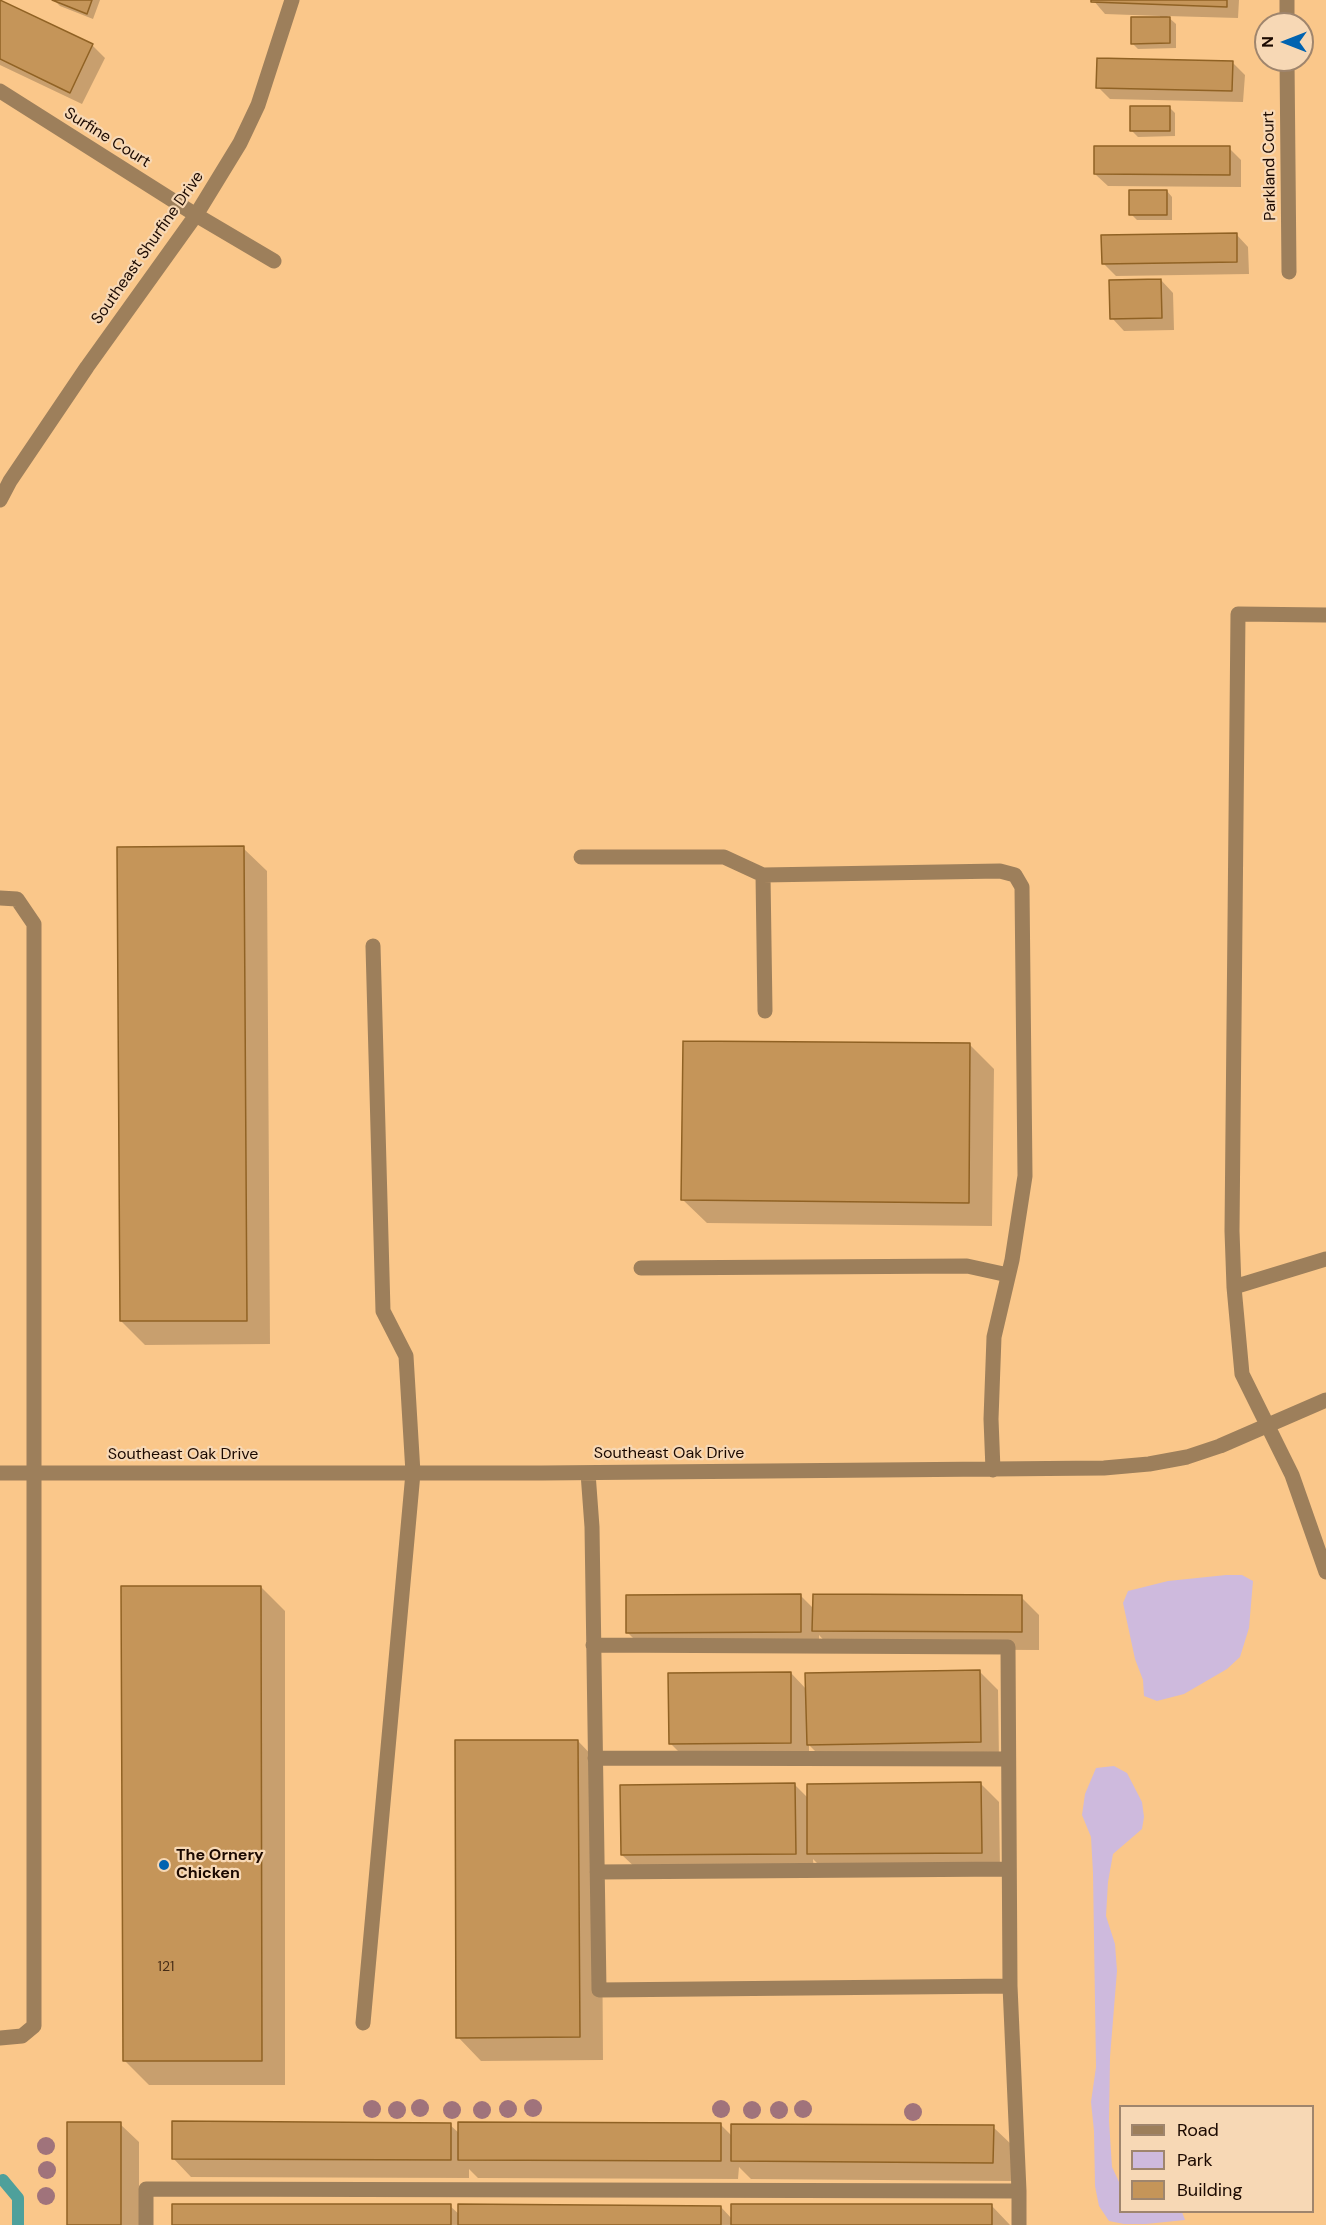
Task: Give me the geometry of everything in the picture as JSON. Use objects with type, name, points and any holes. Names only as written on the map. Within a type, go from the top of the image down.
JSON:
[{"type":"street","name":"Southeast Shurfine Drive","points":[[0,500],[10,481],[81,377],[196,215],[240,143],[258,105],[292,0]]},
{"type":"street","name":"Parkland Court","points":[[1287,72],[1289,272]]},
{"type":"street","name":"Surfine Court","points":[[0,91],[196,215],[274,261]]},
{"type":"street","points":[[1326,615],[1238,614],[1232,1231],[1234,1287],[1242,1374],[1292,1475],[1326,1572]]},
{"type":"street","points":[[581,857],[724,856],[763,874],[999,871],[1015,874],[1022,887],[1025,1176],[1008,1275],[994,1337],[991,1419],[993,1470]]},
{"type":"street","points":[[763,874],[765,1011]]},
{"type":"street","points":[[0,898],[17,899],[34,924],[34,2026],[22,2036],[0,2038]]},
{"type":"street","points":[[363,2023],[412,1473],[406,1356],[383,1311],[373,946]]},
{"type":"street","points":[[1234,1287],[1326,1258]]},
{"type":"street","points":[[642,1268],[967,1266],[1008,1275]]},
{"type":"street","name":"Southeast Oak Drive","points":[[0,1473],[588,1473],[1093,1468],[1149,1464],[1187,1456],[1220,1446],[1326,1400]]},
{"type":"street","points":[[588,1473],[599,1990],[1010,1986]]},
{"type":"street","points":[[593,1645],[1008,1647],[1010,1986],[1019,2225]]},
{"type":"street","points":[[595,1758],[1008,1759]]},
{"type":"street","points":[[597,1872],[1009,1869]]},
{"type":"street","points":[[146,2225],[146,2189],[1019,2191]]},
{"type":"green space","points":[[1242,1575],[1253,1581],[1249,1628],[1240,1657],[1227,1669],[1184,1694],[1157,1701],[1144,1696],[1143,1680],[1135,1659],[1123,1603],[1128,1591],[1168,1581]]},
{"type":"green space","points":[[1114,1766],[1127,1773],[1142,1802],[1144,1817],[1142,1829],[1113,1854],[1108,1882],[1106,1916],[1115,1944],[1117,1971],[1110,2057],[1109,2121],[1112,2167],[1119,2182],[1119,2213],[1182,2213],[1185,2220],[1146,2224],[1109,2221],[1099,2206],[1095,2186],[1091,2102],[1096,2067],[1093,1873],[1091,1837],[1082,1815],[1085,1794],[1096,1768]]},
{"type":"building","points":[[0,0],[93,44],[70,93],[0,59]]},
{"type":"building","points":[[52,0],[92,0],[87,14]]},
{"type":"building","points":[[1091,0],[1227,0],[1227,7],[1091,2]]},
{"type":"building","points":[[1131,17],[1170,17],[1170,43],[1131,44]]},
{"type":"building","points":[[1097,58],[1233,61],[1232,91],[1096,88]]},
{"type":"building","points":[[1130,106],[1170,106],[1170,131],[1130,131]]},
{"type":"building","points":[[1094,146],[1230,146],[1230,175],[1094,174]]},
{"type":"building","points":[[1129,190],[1167,190],[1167,215],[1129,215]]},
{"type":"building","points":[[1237,233],[1237,262],[1102,264],[1101,235]]},
{"type":"building","points":[[1161,279],[1162,318],[1110,319],[1109,280]]},
{"type":"building","points":[[244,846],[247,1321],[120,1321],[117,847]]},
{"type":"building","points":[[683,1041],[970,1043],[969,1203],[681,1200]]},
{"type":"building","points":[[121,1586],[261,1586],[262,2061],[123,2061]]},
{"type":"building","points":[[801,1594],[801,1632],[626,1633],[626,1595]]},
{"type":"building","points":[[813,1594],[1022,1595],[1022,1632],[812,1631]]},
{"type":"building","points":[[980,1670],[981,1742],[807,1745],[805,1673]]},
{"type":"building","points":[[791,1672],[791,1743],[669,1744],[668,1673]]},
{"type":"building","points":[[455,1740],[578,1740],[580,2037],[456,2038]]},
{"type":"building","points":[[981,1782],[982,1853],[807,1854],[807,1784]]},
{"type":"building","points":[[795,1783],[796,1854],[621,1855],[620,1785]]},
{"type":"building","points":[[172,2121],[451,2123],[451,2160],[172,2159]]},
{"type":"building","points":[[67,2122],[121,2122],[121,2225],[67,2225]]},
{"type":"building","points":[[458,2122],[721,2123],[721,2161],[458,2160]]},
{"type":"building","points":[[731,2124],[994,2125],[993,2163],[731,2161]]},
{"type":"building","points":[[172,2204],[451,2204],[451,2225],[172,2225]]},
{"type":"building","points":[[458,2204],[721,2206],[721,2225],[458,2225]]},
{"type":"building","points":[[731,2204],[992,2204],[992,2225],[731,2225]]},
{"type":"waterway","points":[[3,2180],[18,2198],[18,2225]]},
{"type":"place","name":"The Ornery Chicken","points":[[164,1865]]}]
